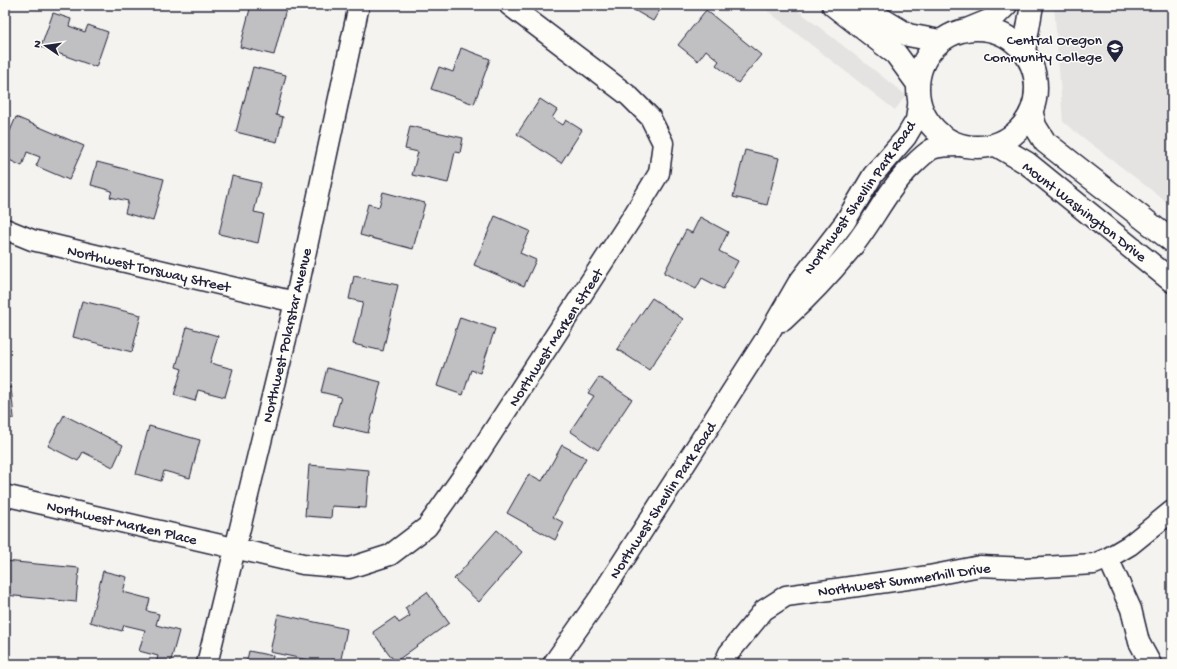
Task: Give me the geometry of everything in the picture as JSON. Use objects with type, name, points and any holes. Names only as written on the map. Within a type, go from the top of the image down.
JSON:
[{"type":"main road","points":[[833,5],[896,54],[918,92],[924,115],[931,127],[944,138],[959,146],[977,148],[996,145],[1010,138],[1022,128],[1032,114],[1036,98],[1037,82],[1033,66],[1024,51],[1013,40],[1000,33],[984,29],[969,29]]},
{"type":"main road","points":[[862,5],[908,35],[940,41]]},
{"type":"main road","points":[[918,92],[921,68],[929,54],[940,41],[954,33],[991,20],[1006,5]]},
{"type":"main road","points":[[1024,51],[1032,5]]},
{"type":"main road","name":"Mount Washington Drive","points":[[1032,114],[1035,126],[1045,142],[1172,241]]},
{"type":"main road","name":"Mount Washington Drive","points":[[996,145],[1026,163],[1172,280]]},
{"type":"street","name":"Northwest Polarstar Avenue","points":[[208,664],[295,302],[359,5]]},
{"type":"street","name":"Northwest Marken Street","points":[[235,549],[303,564],[348,568],[390,555],[427,527],[484,446],[633,216],[659,173],[663,143],[650,116],[629,96],[509,5]]},
{"type":"street","name":"Northwest Shevlin Park Road","points":[[553,664],[600,597],[768,335],[798,283],[845,222],[872,175],[906,137],[916,120],[918,92]]},
{"type":"street","name":"Northwest Shevlin Park Road","points":[[768,335],[812,294],[851,249],[891,189],[904,173],[932,149],[946,146],[959,146]]},
{"type":"street","name":"Northwest Torsway Street","points":[[5,229],[32,240],[295,302]]},
{"type":"street","name":"Northwest Marken Place","points":[[8,496],[235,549]]},
{"type":"street","name":"Northwest Summerhill Drive","points":[[724,664],[729,653],[764,610],[786,596],[928,576],[980,566],[1026,568],[1094,564],[1108,558],[1130,545],[1172,511]]},
{"type":"street","points":[[1108,558],[1131,609],[1139,642],[1151,664]]},
{"type":"shaded area","points":[[760,5],[791,5],[906,95],[895,110]]},
{"type":"shaded area","name":"Central Oregon Community College","points":[[1054,5],[1172,5],[1172,206],[1063,122]]},
{"type":"building","points":[[251,5],[287,5],[274,55],[240,47]]},
{"type":"building","points":[[637,5],[663,5],[653,21],[634,10]]},
{"type":"building","points":[[706,10],[761,55],[738,83],[716,65],[719,61],[706,50],[698,61],[678,45]]},
{"type":"building","points":[[53,13],[71,19],[69,26],[85,32],[88,25],[108,32],[96,67],[41,47]]},
{"type":"building","points":[[461,48],[490,59],[474,104],[431,89],[439,67],[453,72]]},
{"type":"building","points":[[253,67],[286,75],[276,115],[283,117],[277,142],[236,132]]},
{"type":"building","points":[[540,99],[557,110],[552,118],[563,125],[566,120],[582,130],[561,163],[517,134]]},
{"type":"building","points":[[16,117],[84,146],[69,180],[36,166],[40,157],[27,152],[22,166],[5,158],[5,143]]},
{"type":"building","points":[[410,126],[463,138],[460,153],[455,152],[448,183],[412,175],[418,152],[405,149]]},
{"type":"building","points":[[745,150],[779,158],[767,205],[733,197]]},
{"type":"building","points":[[97,162],[164,179],[153,221],[125,213],[128,201],[110,197],[112,191],[91,185]]},
{"type":"building","points":[[232,176],[261,183],[254,212],[264,214],[258,243],[219,234]]},
{"type":"building","points":[[383,192],[425,203],[413,249],[360,235],[368,204],[379,207]]},
{"type":"building","points":[[495,216],[530,231],[520,253],[536,260],[524,286],[474,265]]},
{"type":"building","points":[[700,217],[728,232],[719,251],[738,261],[723,289],[702,278],[696,289],[664,273],[686,230],[692,233]]},
{"type":"building","points":[[354,276],[398,285],[383,351],[353,344],[363,302],[349,299]]},
{"type":"building","points":[[652,298],[683,319],[649,370],[617,349]]},
{"type":"building","points":[[82,301],[141,315],[132,352],[73,337]]},
{"type":"building","points":[[460,317],[495,329],[480,373],[471,370],[463,395],[437,386]]},
{"type":"building","points":[[187,327],[218,336],[210,363],[233,369],[225,397],[198,390],[195,401],[174,395],[182,369],[176,367]]},
{"type":"building","points":[[327,368],[381,382],[368,433],[333,425],[341,397],[321,392]]},
{"type":"building","points":[[599,377],[632,399],[598,450],[570,431],[594,396],[588,393]]},
{"type":"building","points":[[11,387],[14,418],[5,419],[5,388]]},
{"type":"building","points":[[64,415],[123,445],[113,467],[83,452],[78,461],[48,446]]},
{"type":"building","points":[[149,426],[200,440],[190,478],[164,471],[161,481],[136,474]]},
{"type":"building","points":[[562,445],[586,458],[553,517],[564,523],[555,540],[507,513],[529,474],[542,481]]},
{"type":"building","points":[[309,465],[369,470],[366,508],[332,506],[331,518],[305,516]]},
{"type":"building","points":[[497,530],[522,552],[479,602],[454,579]]},
{"type":"building","points":[[5,561],[79,568],[76,602],[5,595]]},
{"type":"building","points":[[103,571],[127,577],[123,592],[150,599],[147,611],[159,614],[156,625],[179,631],[170,664],[156,663],[158,656],[139,651],[145,630],[124,625],[122,631],[90,622]]},
{"type":"building","points":[[427,592],[449,623],[395,662],[373,632],[395,617],[399,623],[410,616],[405,608]]},
{"type":"building","points":[[278,614],[347,629],[340,664],[327,664],[270,652]]},
{"type":"building","points":[[249,651],[273,656],[272,664],[246,664]]},
{"type":"place","name":"Central Oregon Community College","points":[[1115,63]]}]
